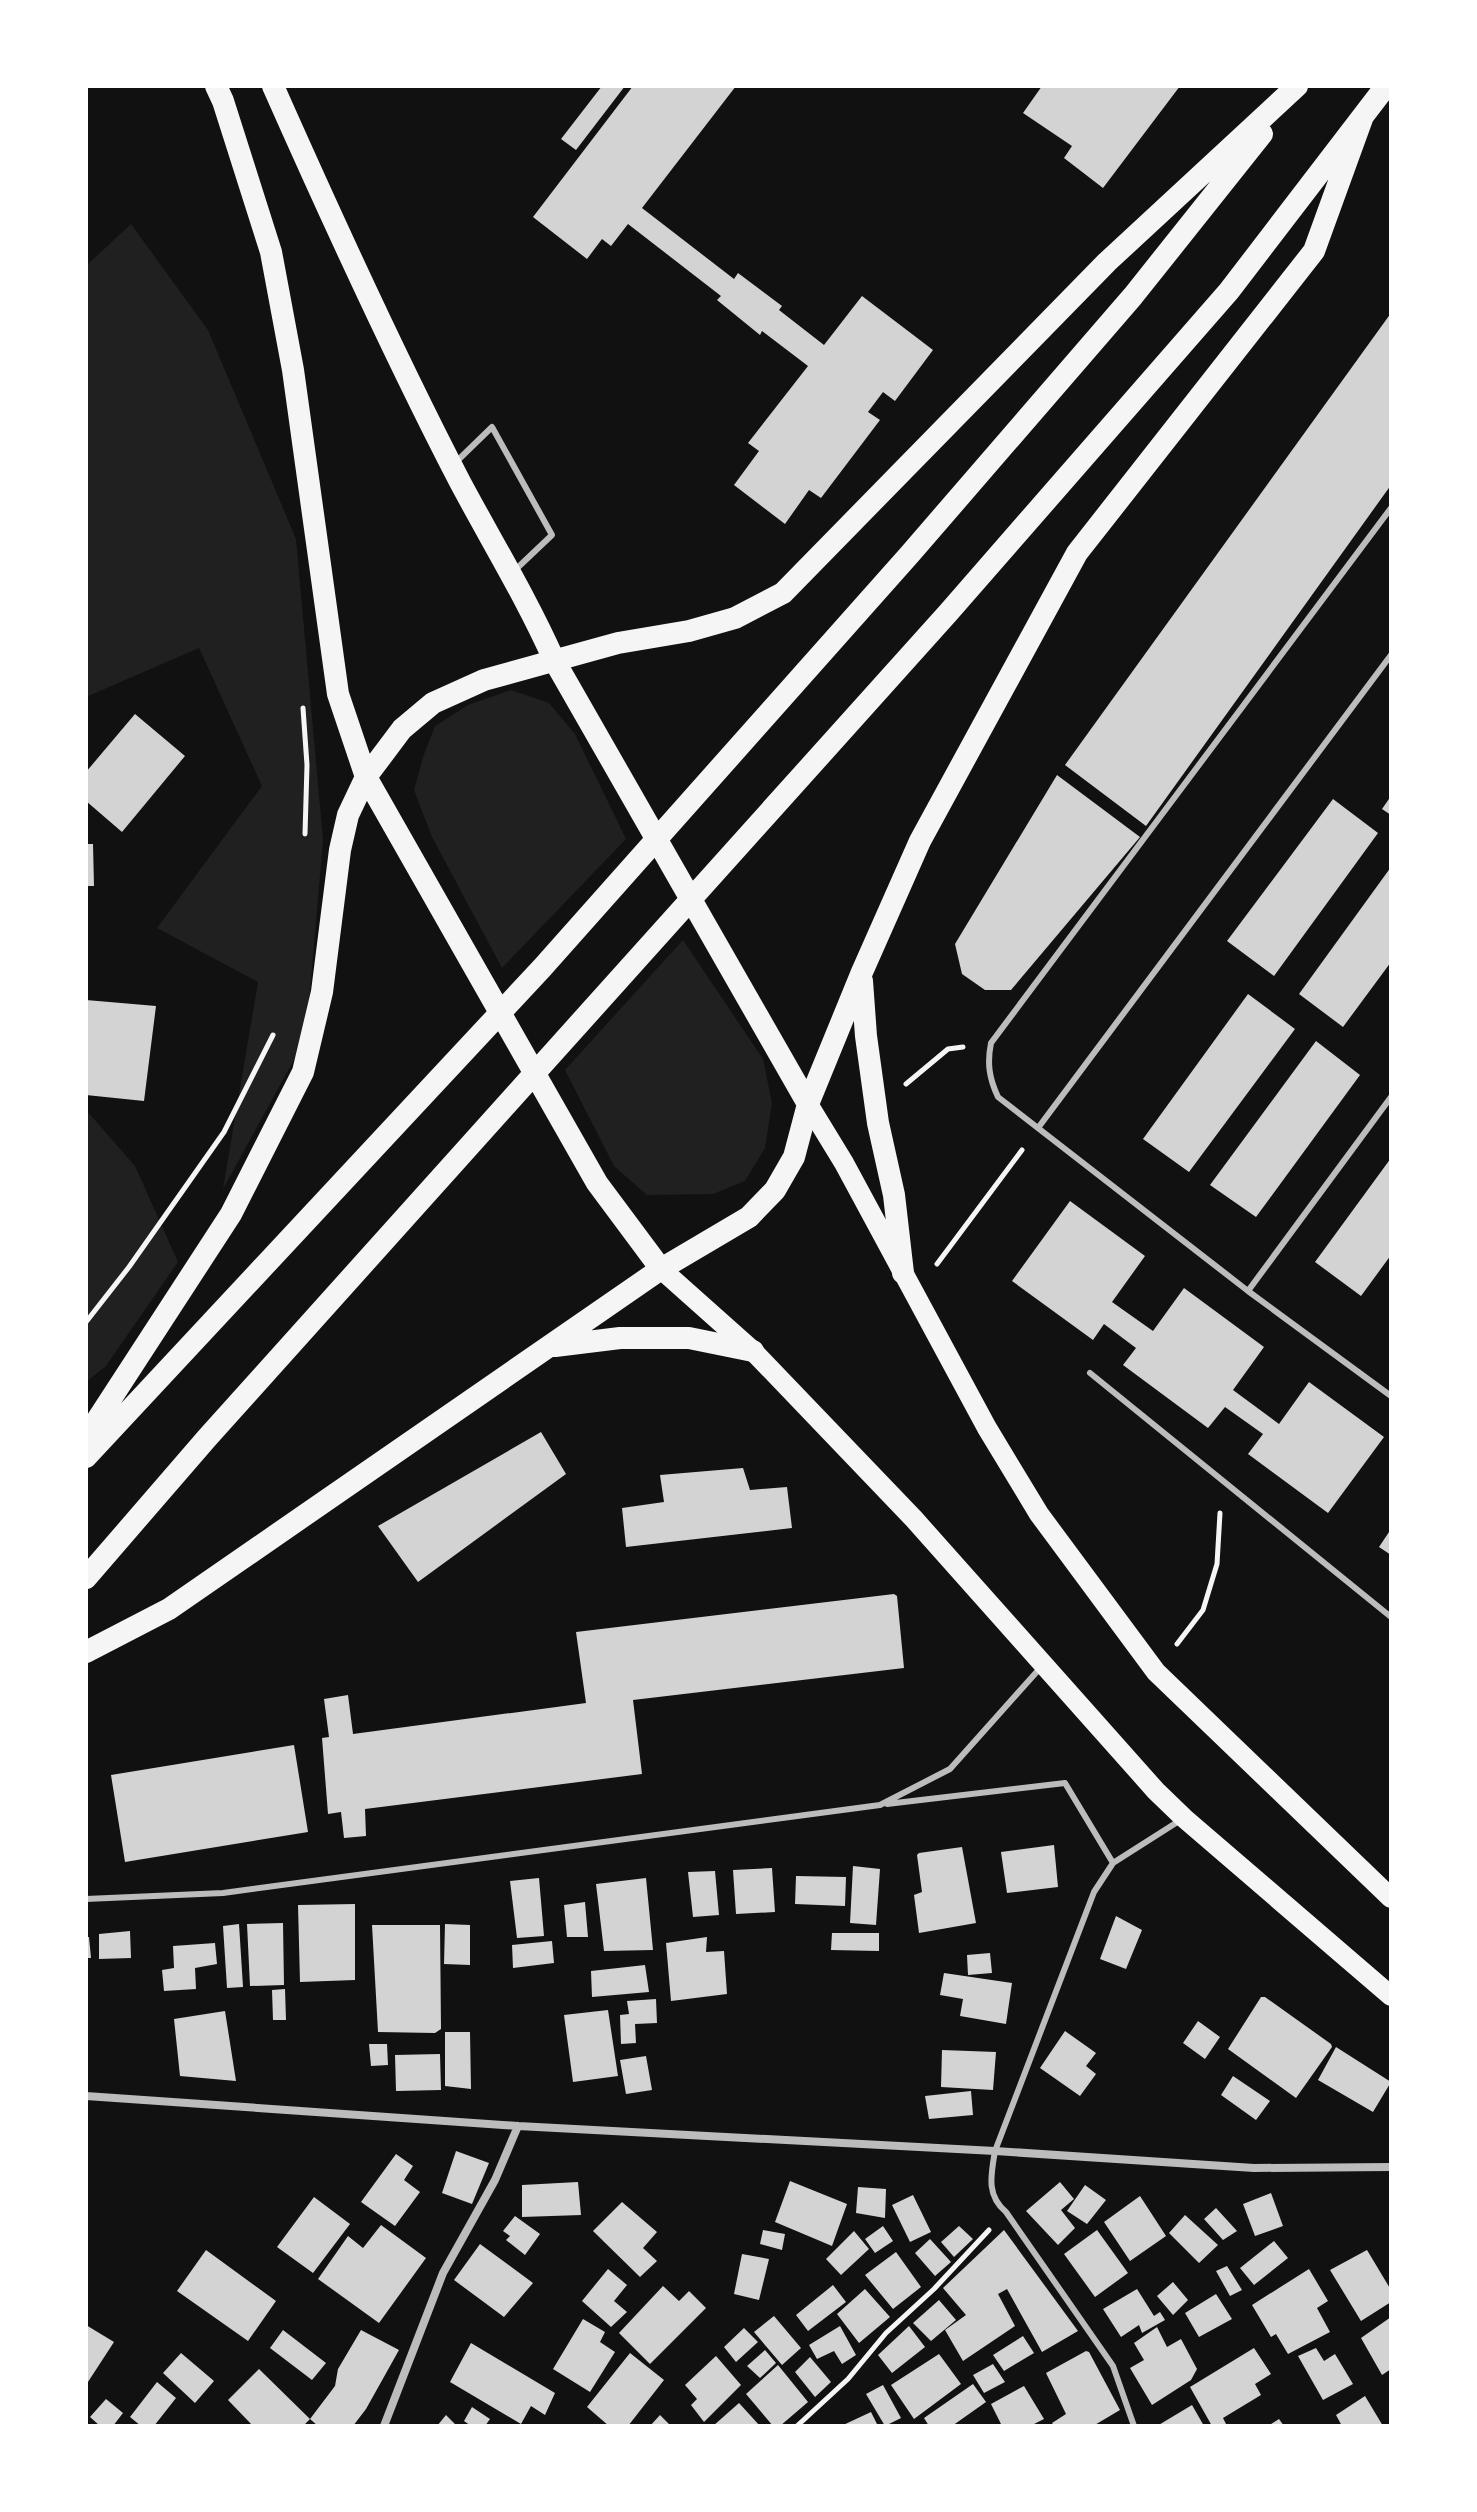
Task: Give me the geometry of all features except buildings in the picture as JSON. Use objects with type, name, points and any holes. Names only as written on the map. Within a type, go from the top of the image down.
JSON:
[{"type":"highway","points":[[216,86],[271,252],[297,399],[338,694],[366,777],[597,1183],[661,1269]]},
{"type":"highway","points":[[273,86],[337,230],[452,465],[538,624],[554,660],[808,1104]]},
{"type":"highway","points":[[89,1430],[231,1214],[303,1072],[322,992],[340,850],[348,815],[366,777],[402,729],[433,703],[484,680],[554,660],[735,618],[783,593],[1107,262],[1298,86]]},
{"type":"highway","points":[[86,1457],[542,968],[910,554],[1133,296],[1298,86]]},
{"type":"highway","points":[[86,1578],[207,1438],[937,624],[1218,303],[1386,86]]},
{"type":"highway","points":[[86,1652],[169,1609],[661,1269],[749,1217],[775,1190],[794,1157],[808,1104],[920,841],[1077,553],[1314,251],[1363,116]]},
{"type":"highway","points":[[862,972],[866,1036],[878,1123],[894,1195],[903,1273]]},
{"type":"highway","points":[[550,1347],[620,1338],[689,1338],[753,1351]]},
{"type":"main road","points":[[808,1104],[844,1163],[987,1428],[1039,1514],[1156,1672],[1391,1898]]},
{"type":"main road","points":[[661,1269],[753,1351],[914,1519],[1156,1791],[1391,1996]]},
{"type":"street","points":[[86,2096],[518,2126],[1254,2168],[1391,2167]]},
{"type":"street","points":[[384,2426],[443,2273],[495,2180],[518,2126]]},
{"type":"lane","points":[[452,465],[492,427],[552,535],[510,574]]},
{"type":"lane","points":[[1391,508],[991,1043],[987,1061],[991,1083],[998,1097],[1248,1291],[1391,1396]]},
{"type":"lane","points":[[1038,1128],[1391,655]]},
{"type":"lane","points":[[1248,1291],[1391,1097]]},
{"type":"lane","points":[[1090,1373],[1391,1617]]},
{"type":"lane","points":[[880,1805],[950,1769],[1043,1665]]},
{"type":"lane","points":[[86,1899],[223,1893],[1065,1783],[1113,1863]]},
{"type":"lane","points":[[1134,2426],[1113,2366],[1006,2212],[996,2203],[991,2181],[995,2151],[1094,1892],[1113,1863],[1184,1818]]},
{"type":"path","points":[[301,693],[307,765],[305,846]]},
{"type":"path","points":[[86,1322],[129,1267],[224,1132],[278,1025]]},
{"type":"path","points":[[905,1084],[948,1049],[991,1043]]},
{"type":"path","points":[[915,1294],[1038,1128]]},
{"type":"path","points":[[1156,1672],[1203,1610],[1217,1564],[1222,1481]]},
{"type":"path","points":[[797,2426],[848,2379],[886,2333],[934,2289],[1006,2212]]},
{"type":"shaded area","points":[[131,224],[208,330],[296,539],[323,840],[306,1038],[223,1189],[258,982],[157,928],[262,786],[199,648],[86,697],[86,266]]},
{"type":"shaded area","points":[[511,690],[549,703],[575,734],[626,839],[502,968],[432,837],[414,790],[435,726],[468,705]]},
{"type":"shaded area","points":[[683,940],[763,1059],[772,1103],[765,1148],[745,1181],[713,1194],[647,1195],[614,1166],[565,1070]]},
{"type":"shaded area","points":[[86,1110],[135,1166],[178,1262],[106,1366],[86,1382]]}]
